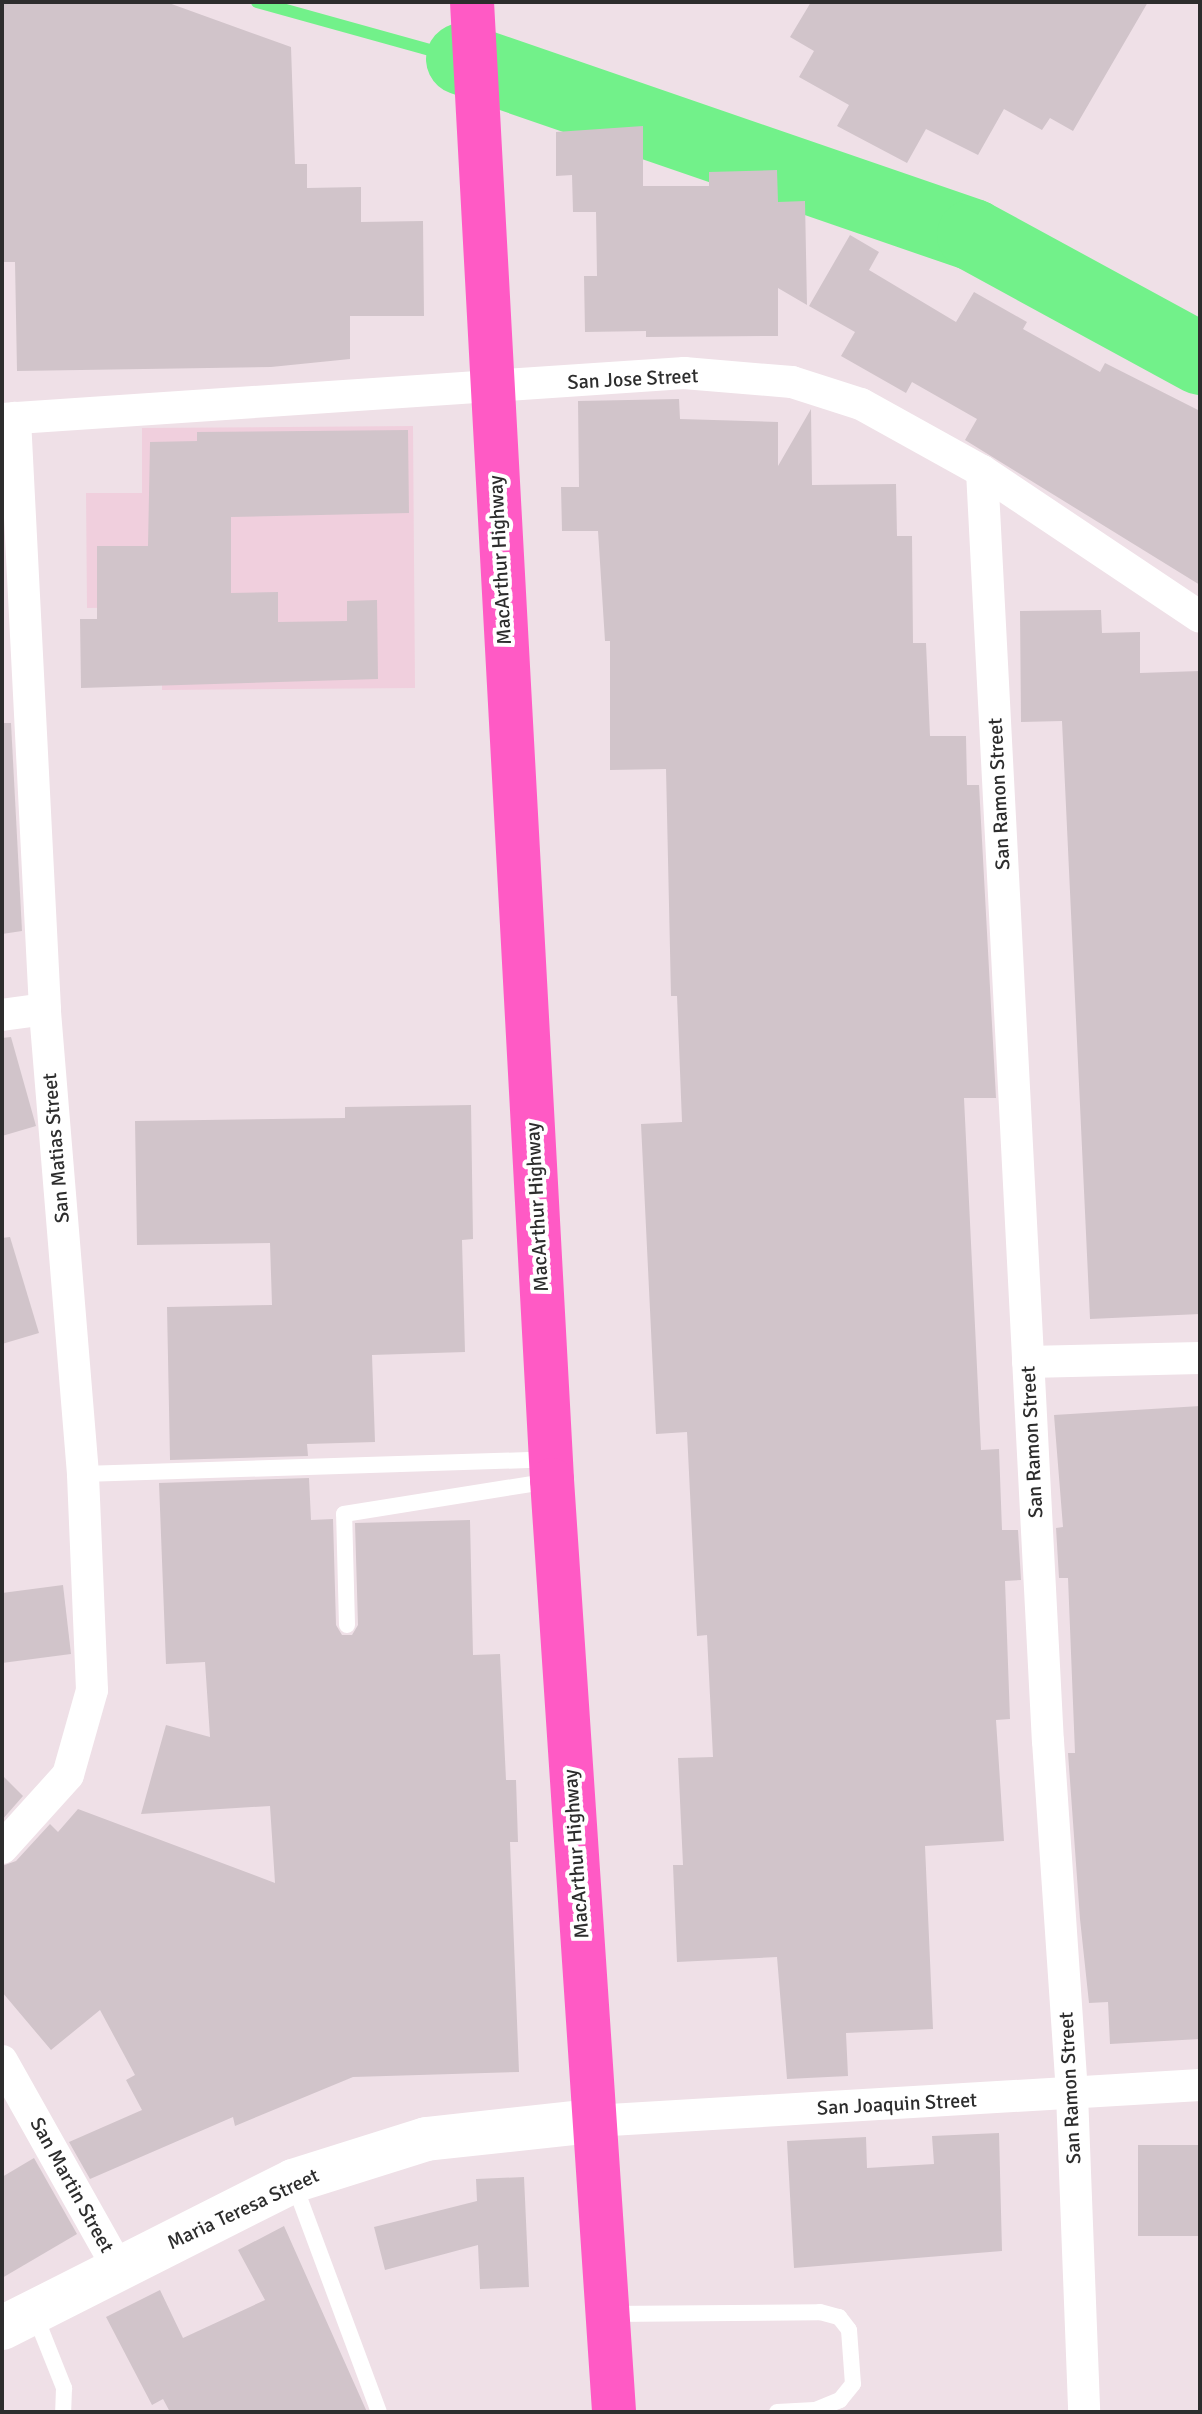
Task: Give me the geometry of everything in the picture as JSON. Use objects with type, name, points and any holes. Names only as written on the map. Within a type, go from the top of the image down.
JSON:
[{"type":"highway","name":"MacArthur Highway","points":[[472,2],[552,1469],[614,2412]]},
{"type":"street","name":"San Jose Street","points":[[9,419],[492,383],[684,373],[792,382],[861,404],[982,471],[1200,617]]},
{"type":"street","name":"San Matias Street","points":[[2,1848],[68,1775],[92,1690],[83,1474],[45,1009],[9,419]]},
{"type":"street","name":"San Ramon Street","points":[[982,471],[1028,1362],[1072,2094],[1084,2412]]},
{"type":"street","points":[[2,1015],[45,1009]]},
{"type":"street","points":[[1028,1362],[1200,1358]]},
{"type":"street","name":"San Martin Street","points":[[2,2061],[118,2268]]},
{"type":"street","name":"San Joaquin Street","points":[[593,2121],[1200,2085]]},
{"type":"street","name":"Maria Teresa Street","points":[[18,2320],[293,2181],[426,2139],[593,2121]]},
{"type":"lane","points":[[83,1474],[552,1469]]},
{"type":"lane","points":[[347,1625],[344,1514],[552,1469]]},
{"type":"lane","points":[[293,2181],[379,2412]]},
{"type":"lane","points":[[607,2314],[820,2312],[839,2317],[849,2330],[853,2384],[840,2400],[815,2410],[777,2412]]},
{"type":"lane","points":[[18,2320],[64,2388],[63,2412]]},
{"type":"shaded area","points":[[413,426],[415,688],[162,690],[162,607],[87,608],[86,493],[142,493],[142,428]]},
{"type":"building","points":[[2,2],[166,2],[291,47],[295,164],[307,164],[307,188],[361,187],[361,222],[423,221],[424,316],[350,316],[350,359],[271,367],[17,371],[15,262],[2,262]]},
{"type":"building","points":[[811,2],[1148,2],[1073,131],[1050,118],[1042,130],[1004,109],[978,155],[926,129],[907,163],[837,126],[849,105],[799,77],[814,51],[790,37]]},
{"type":"building","points":[[643,126],[643,186],[709,186],[709,172],[777,170],[778,202],[805,201],[807,305],[778,288],[778,336],[646,337],[646,331],[585,332],[584,276],[597,276],[596,212],[573,212],[572,175],[556,176],[556,132]]},
{"type":"building","points":[[850,235],[879,252],[869,270],[956,322],[974,292],[1027,322],[1023,329],[1100,372],[1105,363],[1200,411],[1200,585],[965,440],[977,419],[912,382],[906,393],[841,356],[855,332],[809,306]]},
{"type":"building","points":[[679,399],[680,419],[778,422],[778,466],[811,409],[812,485],[896,484],[897,536],[912,536],[913,643],[926,643],[930,736],[966,736],[967,785],[979,785],[996,1098],[964,1098],[981,1450],[999,1449],[1002,1530],[1018,1530],[1021,1580],[1005,1581],[1010,1719],[996,1720],[1004,1841],[925,1846],[933,2029],[846,2033],[848,2076],[787,2079],[777,1957],[677,1962],[673,1865],[683,1865],[678,1758],[713,1757],[707,1635],[697,1636],[687,1432],[656,1434],[641,1124],[682,1122],[677,996],[671,996],[666,769],[610,770],[610,641],[605,641],[598,531],[562,531],[561,487],[579,487],[578,401]]},
{"type":"building","points":[[408,430],[409,513],[231,517],[231,593],[278,592],[278,622],[347,621],[347,601],[377,600],[378,679],[81,688],[80,619],[97,619],[97,546],[148,546],[150,442],[197,441],[197,432]]},
{"type":"building","points":[[1101,610],[1102,633],[1140,632],[1140,673],[1200,671],[1200,1314],[1090,1319],[1062,721],[1021,722],[1020,611]]},
{"type":"building","points":[[2,723],[11,723],[22,931],[2,934]]},
{"type":"building","points":[[11,1037],[36,1126],[2,1136],[2,1038]]},
{"type":"building","points":[[471,1105],[473,1239],[462,1240],[465,1352],[372,1355],[375,1442],[307,1444],[308,1456],[170,1460],[167,1307],[272,1305],[270,1243],[137,1245],[135,1121],[345,1118],[345,1107]]},
{"type":"building","points":[[10,1237],[39,1333],[2,1344],[2,1238]]},
{"type":"building","points":[[1200,1406],[1200,2039],[1110,2044],[1108,2002],[1089,2003],[1080,1919],[1068,1753],[1075,1753],[1068,1578],[1059,1578],[1056,1528],[1063,1527],[1054,1415]]},
{"type":"building","points":[[309,1478],[311,1520],[333,1519],[336,1625],[342,1635],[352,1635],[358,1625],[355,1523],[470,1520],[473,1655],[500,1654],[506,1780],[516,1780],[518,1842],[510,1842],[519,2072],[353,2077],[235,2126],[233,2117],[90,2179],[69,2142],[142,2110],[126,2080],[135,2075],[100,2010],[51,2050],[2,1992],[2,1866],[16,1861],[50,1824],[58,1832],[78,1809],[275,1883],[270,1806],[141,1814],[166,1725],[210,1737],[205,1662],[166,1664],[159,1483]]},
{"type":"building","points":[[63,1585],[71,1654],[2,1663],[2,1593]]},
{"type":"building","points":[[2,1775],[23,1796],[2,1820]]},
{"type":"building","points":[[999,2133],[1002,2251],[794,2268],[787,2141],[866,2137],[867,2168],[934,2164],[932,2136]]},
{"type":"building","points":[[1138,2145],[1200,2145],[1200,2236],[1138,2236]]},
{"type":"building","points":[[34,2158],[77,2234],[2,2278],[2,2177]]},
{"type":"building","points":[[524,2177],[529,2287],[480,2289],[478,2245],[385,2270],[374,2227],[477,2201],[476,2179]]},
{"type":"building","points":[[284,2226],[367,2412],[170,2412],[163,2399],[152,2405],[106,2317],[160,2290],[183,2338],[265,2300],[238,2250]]},
{"type":"waterway","points":[[257,2],[462,59]]},
{"type":"waterway","points":[[462,59],[973,235],[1200,359]]}]
